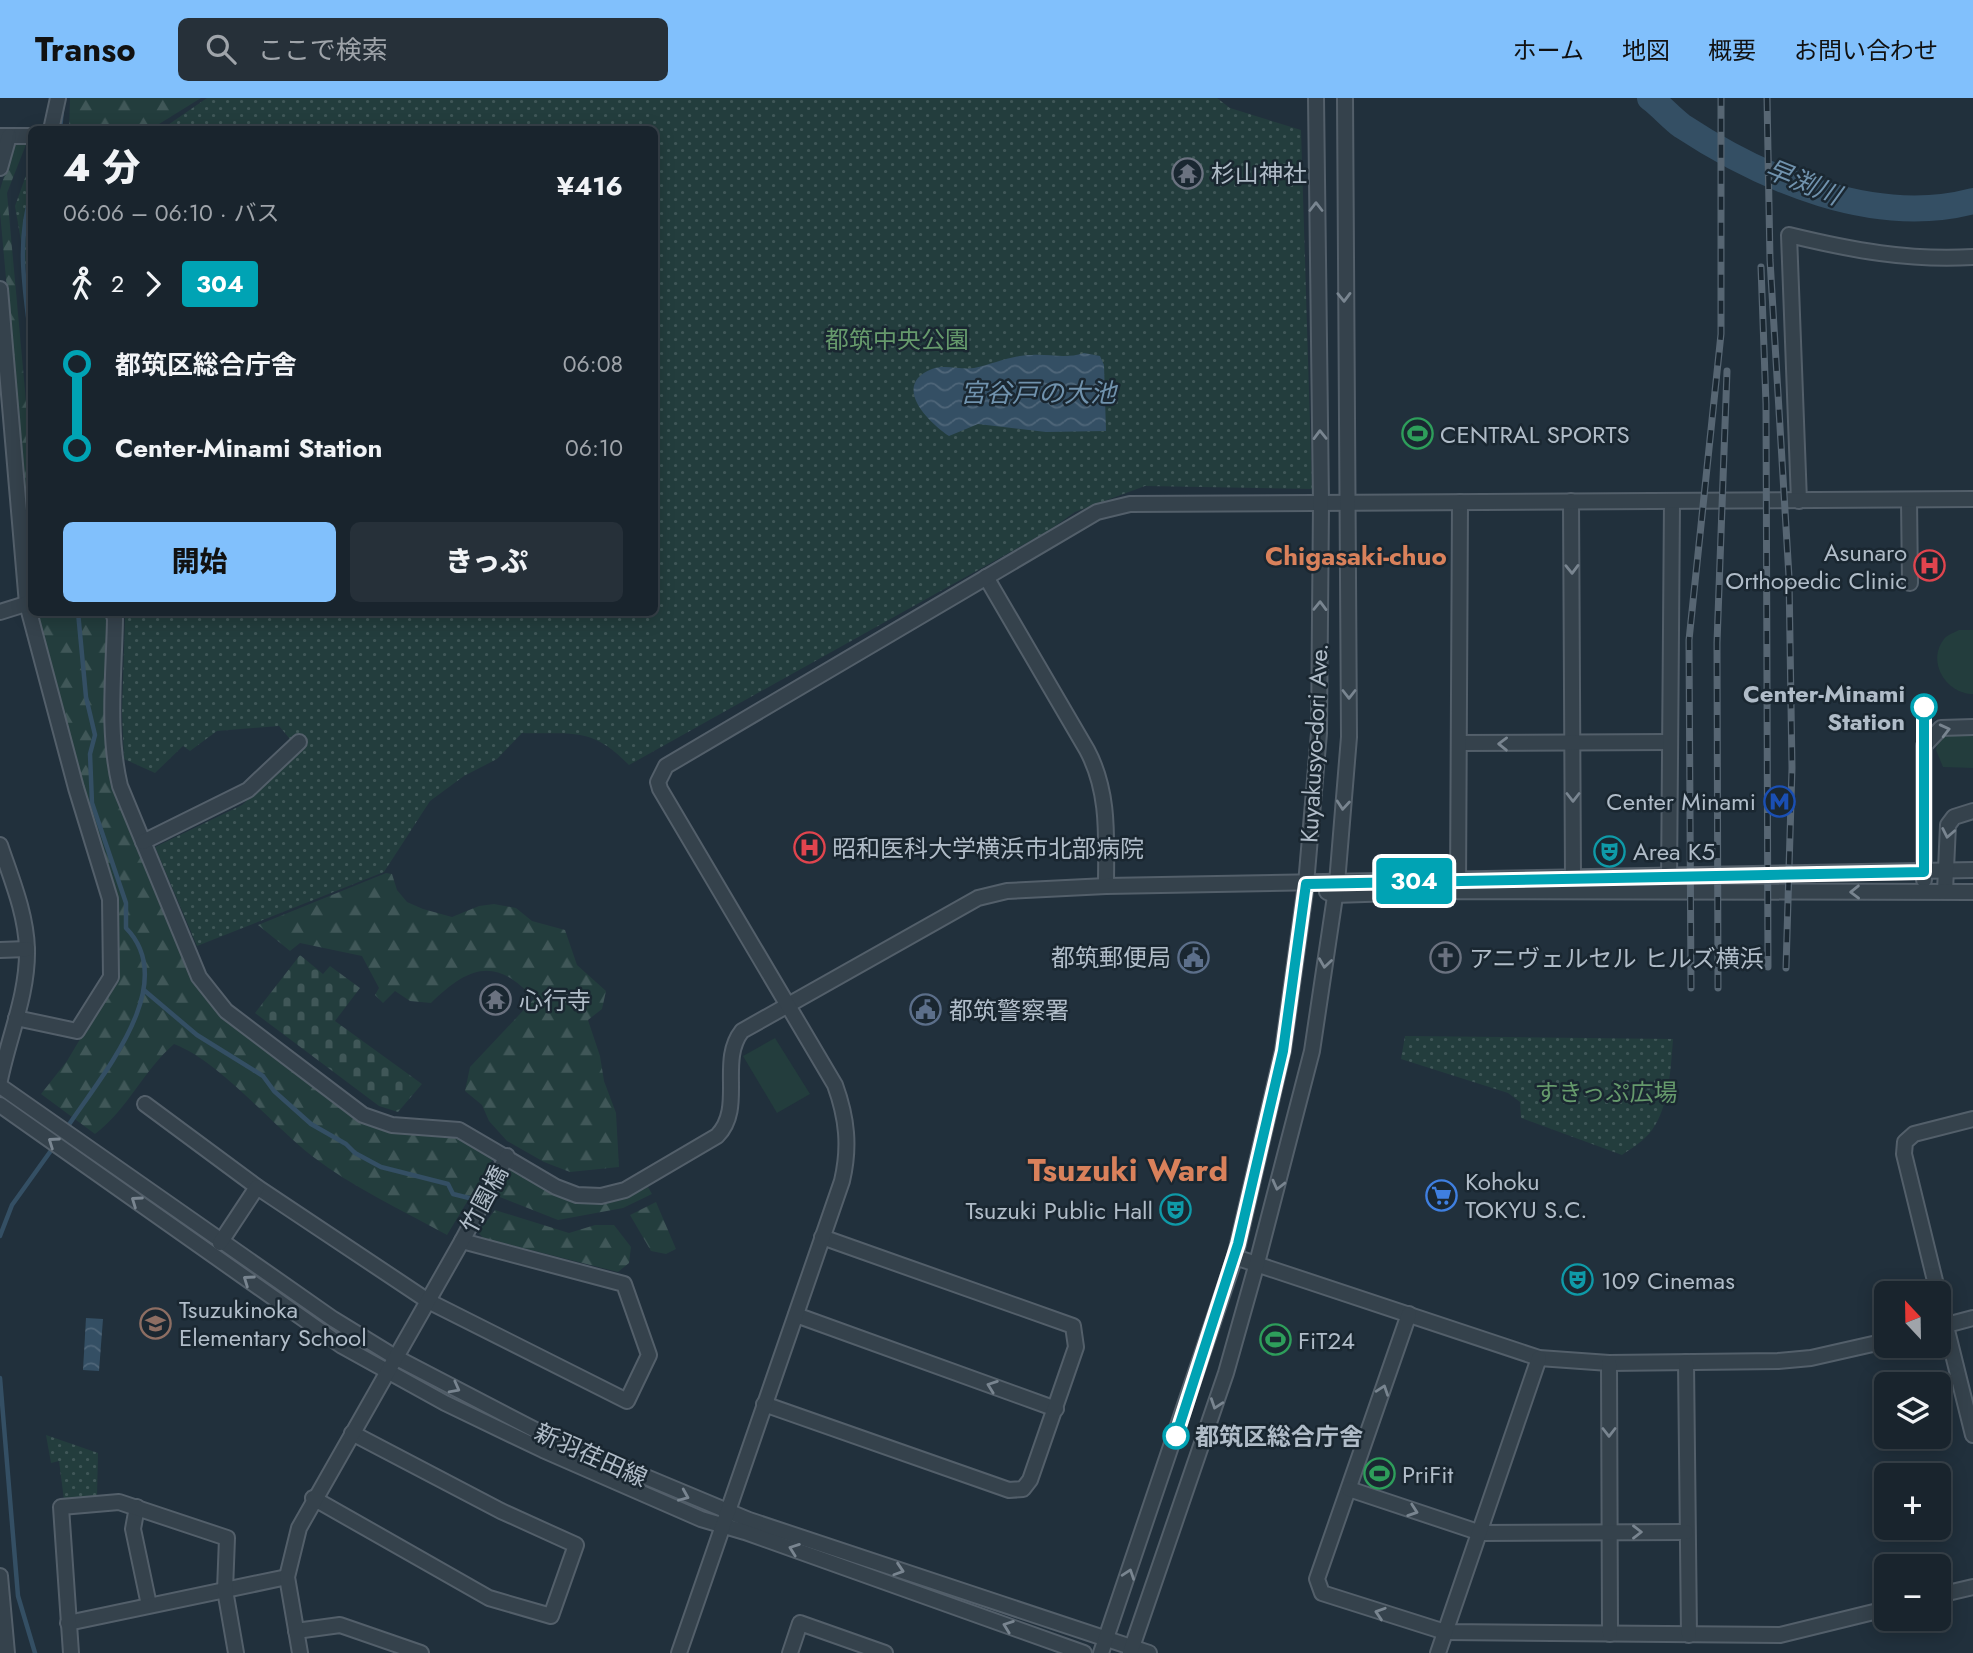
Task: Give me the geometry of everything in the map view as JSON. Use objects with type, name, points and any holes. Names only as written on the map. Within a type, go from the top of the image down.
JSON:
[{"type":"street","points":[[52,126],[58,98]]},
{"type":"street","name":"Kuyakusyo-dori Ave.","points":[[1101,1653],[1235,1257],[1283,1051],[1306,884],[1319,733],[1321,503],[1316,98]]},
{"type":"street","name":"Kuyakusyo-dori Ave.","points":[[1131,1650],[1226,1373],[1257,1264],[1312,1051],[1336,889],[1349,737],[1345,98]]},
{"type":"street","points":[[0,168],[4,136],[28,136]]},
{"type":"street","points":[[1799,500],[1789,235],[1856,252],[1923,259],[1973,257]]},
{"type":"street","points":[[0,289],[6,410],[28,595]]},
{"type":"street","points":[[679,1653],[845,1168],[845,1111],[835,1085],[790,1004],[660,789],[661,774],[666,765],[1097,512],[1112,507],[1130,504],[1973,499]]},
{"type":"street","points":[[1909,500],[1910,580]]},
{"type":"street","points":[[1571,501],[1573,878]]},
{"type":"street","points":[[1458,886],[1460,502]]},
{"type":"street","points":[[1669,884],[1672,502]]},
{"type":"street","points":[[986,577],[1098,772],[1104,794],[1106,886]]},
{"type":"street","points":[[0,612],[28,603]]},
{"type":"street","points":[[16,1018],[77,1031],[111,977],[110,899],[76,788],[32,616]]},
{"type":"street","points":[[115,616],[114,764],[120,786],[199,977],[226,1011],[363,1115],[392,1125],[459,1130],[556,1187],[577,1195],[601,1196],[625,1190],[717,1136],[724,1128],[729,1115],[733,1044],[742,1031],[978,898],[1007,891],[1106,886],[1306,884],[1336,889],[1669,884],[1973,870]]},
{"type":"street","points":[[1923,892],[1924,746],[1941,728],[1973,727]]},
{"type":"street","points":[[1460,743],[1574,745],[1669,742]]},
{"type":"street","points":[[143,842],[248,790],[299,743]]},
{"type":"street","points":[[1945,891],[1948,825],[1954,817],[1973,811]]},
{"type":"street","points":[[0,845],[23,921],[27,949],[16,1018],[0,1080]]},
{"type":"street","points":[[1458,886],[1573,878],[1669,884],[1923,892],[1973,891]]},
{"type":"street","points":[[0,950],[27,949]]},
{"type":"street","points":[[0,1086],[33,1118],[82,1154]]},
{"type":"street","points":[[145,1104],[257,1187],[428,1301],[627,1401],[649,1355],[624,1284],[462,1241]]},
{"type":"street","points":[[0,1105],[33,1118]]},
{"type":"street","points":[[1934,1281],[1904,1154],[1905,1142],[1914,1134],[1973,1119]]},
{"type":"street","name":"新羽荏田線","points":[[82,1154],[395,1357],[586,1455],[725,1518],[1084,1653]]},
{"type":"street","name":"新羽荏田線","points":[[82,1154],[342,1346],[543,1450],[701,1519],[725,1518],[1106,1638],[1131,1650],[1149,1653]]},
{"type":"street","name":"竹園橋","points":[[287,1577],[299,1528],[313,1499],[462,1241],[507,1156]]},
{"type":"street","points":[[220,1243],[257,1187]]},
{"type":"street","points":[[764,1404],[1009,1490],[1023,1489],[1030,1480],[1056,1409],[1076,1347],[1073,1326],[822,1237]]},
{"type":"street","points":[[1235,1257],[1539,1358],[1609,1363],[1800,1359],[1874,1344]]},
{"type":"street","points":[[1409,1314],[1317,1579],[1322,1593],[1445,1632],[1780,1635],[1874,1612]]},
{"type":"street","points":[[796,1315],[1056,1409]]},
{"type":"street","points":[[1951,1324],[1973,1318]]},
{"type":"street","points":[[1438,1653],[1539,1358]]},
{"type":"street","points":[[1951,1358],[1973,1436]]},
{"type":"street","points":[[1686,1362],[1689,1635]]},
{"type":"street","points":[[1609,1363],[1610,1634]]},
{"type":"street","points":[[313,1499],[489,1598],[551,1616],[576,1545],[501,1511],[352,1433]]},
{"type":"street","points":[[1349,1489],[1481,1533],[1686,1532]]},
{"type":"street","points":[[71,1653],[61,1507],[119,1502],[227,1538],[225,1590],[236,1653]]},
{"type":"street","points":[[137,1507],[133,1529],[149,1605]]},
{"type":"street","points":[[0,1576],[7,1653]]},
{"type":"street","points":[[68,1623],[287,1577],[300,1653]]},
{"type":"street","points":[[1951,1592],[1973,1587]]},
{"type":"street","points":[[790,1653],[800,1623],[885,1653]]},
{"type":"street","points":[[296,1631],[340,1625],[401,1650],[421,1653]]},
{"type":"green space","points":[[70,98],[201,98],[156,126],[69,126]]},
{"type":"green space","name":"都筑中央公園","points":[[207,98],[1217,98],[1230,108],[1301,130],[1312,489],[1145,486],[1075,512],[1048,531],[629,765],[592,738],[569,734],[522,733],[497,759],[464,776],[430,801],[384,872],[197,946],[155,847],[242,805],[300,751],[279,726],[217,731],[190,751],[183,746],[155,773],[124,759],[122,712],[125,618],[658,616],[658,126],[166,126]]},
{"type":"green space","points":[[14,142],[27,142],[7,193],[28,423],[28,523],[0,212],[0,190]]},
{"type":"green space","points":[[28,170],[28,282],[15,206]]},
{"type":"green space","points":[[39,616],[108,616],[109,750],[158,888],[228,1018],[366,1124],[397,1134],[458,1138],[493,1159],[447,1235],[327,1167],[296,1143],[209,1064],[174,1044],[153,1066],[117,1113],[95,1134],[41,1094],[67,1061],[107,994],[119,906],[81,780]]},
{"type":"green space","points":[[1959,630],[1973,630],[1973,694],[1955,689],[1938,667],[1937,657],[1944,639]]},
{"type":"green space","points":[[1949,734],[1973,735],[1973,768],[1943,767],[1936,750],[1938,741]]},
{"type":"green space","points":[[386,873],[392,874],[397,890],[407,902],[423,909],[452,917],[479,906],[494,904],[516,908],[532,921],[565,930],[577,965],[606,991],[602,1009],[588,1020],[600,1056],[604,1081],[616,1113],[619,1167],[570,1172],[544,1162],[507,1141],[489,1121],[482,1105],[465,1091],[470,1067],[534,999],[507,976],[482,971],[470,974],[431,1003],[410,1001],[395,991],[383,1003],[375,995],[379,988],[362,956],[300,943],[290,951],[258,925]]},
{"type":"green space","points":[[300,955],[323,974],[330,966],[360,988],[335,1021],[422,1084],[398,1112],[379,1106],[255,1013]]},
{"type":"green space","name":"すきっぷ広場","points":[[1405,1036],[1673,1039],[1668,1086],[1658,1121],[1645,1138],[1622,1155],[1521,1118],[1520,1102],[1508,1093],[1401,1059]]},
{"type":"green space","points":[[775,1038],[810,1094],[777,1113],[743,1056]]},
{"type":"green space","points":[[512,1167],[547,1188],[577,1200],[608,1200],[648,1187],[652,1194],[623,1208],[558,1220],[497,1196]]},
{"type":"green space","points":[[656,1202],[676,1249],[666,1254],[651,1251],[630,1215]]},
{"type":"green space","points":[[495,1210],[569,1233],[595,1225],[614,1225],[631,1247],[629,1263],[618,1272],[483,1238],[478,1232]]},
{"type":"green space","points":[[46,1435],[98,1453],[97,1497],[64,1500],[59,1461],[51,1463]]},
{"type":"water","name":"宮谷戸の大池","points":[[1084,353],[1100,356],[1104,365],[1106,431],[1046,432],[978,424],[949,436],[924,413],[914,394],[914,384],[920,376],[932,369],[974,368],[1024,355],[1064,356]]},
{"type":"water","points":[[86,1318],[103,1319],[99,1371],[83,1370]]},
{"type":"waterway","name":"早渕川","points":[[1650,98],[1682,126],[1714,146],[1784,180],[1821,193],[1859,203],[1898,208],[1936,207],[1973,201]]},
{"type":"waterway","points":[[60,126],[62,109]]},
{"type":"waterway","points":[[28,208],[23,251],[28,315]]},
{"type":"waterway","points":[[66,1129],[129,1031],[140,1003],[145,976],[141,951],[126,928],[126,903],[92,803],[90,754],[95,735],[86,697],[78,616]]},
{"type":"waterway","points":[[145,991],[197,1035],[263,1076],[274,1091],[311,1124],[346,1144],[355,1153],[381,1167],[448,1184],[453,1194],[473,1199]]},
{"type":"waterway","points":[[0,1236],[12,1205],[55,1145]]},
{"type":"waterway","points":[[0,1378],[18,1596],[35,1653]]},
{"type":"railway","points":[[1691,988],[1689,640],[1721,334],[1721,98]]},
{"type":"railway","points":[[1767,98],[1770,260],[1789,577],[1792,768],[1786,968]]},
{"type":"railway","points":[[1761,267],[1766,404],[1768,967]]},
{"type":"railway","points":[[1718,988],[1717,643],[1727,371]]},
{"type":"bus line","name":"304","points":[[1176,1436],[1235,1257],[1283,1051],[1306,884],[1924,872],[1924,707]]},
{"type":"place","name":"杉山神社","points":[[1188,173]]},
{"type":"place","name":"CENTRAL SPORTS","points":[[1417,434]]},
{"type":"place","name":"Asunaro Orthopedic Clinic","points":[[1930,566]]},
{"type":"place","name":"Center-Minami Station","points":[[1924,707]]},
{"type":"place","name":"Center Minami","points":[[1779,801]]},
{"type":"place","name":"昭和医科大学横浜市北部病院","points":[[809,848]]},
{"type":"place","name":"Area K5","points":[[1610,851]]},
{"type":"place","name":"都筑郵便局","points":[[1194,957]]},
{"type":"place","name":"アニヴェルセル ヒルズ横浜","points":[[1446,958]]},
{"type":"place","name":"心行寺","points":[[496,1000]]},
{"type":"place","name":"都筑警察署","points":[[926,1010]]},
{"type":"place","name":"Kohoku TOKYU S.C.","points":[[1442,1195]]},
{"type":"place","name":"Tsuzuki Public Hall","points":[[1176,1210]]},
{"type":"place","name":"109 Cinemas","points":[[1578,1280]]},
{"type":"place","name":"Tsuzukinoka Elementary School","points":[[156,1323]]},
{"type":"place","name":"FiT24","points":[[1275,1340]]},
{"type":"place","name":"都筑区総合庁舎","points":[[1176,1436]]},
{"type":"place","name":"PriFit","points":[[1379,1474]]},
{"type":"district","name":"Chigasaki-chuo","points":[[1356,556]]},
{"type":"district","name":"Tsuzuki Ward","points":[[1128,1170]]}]
